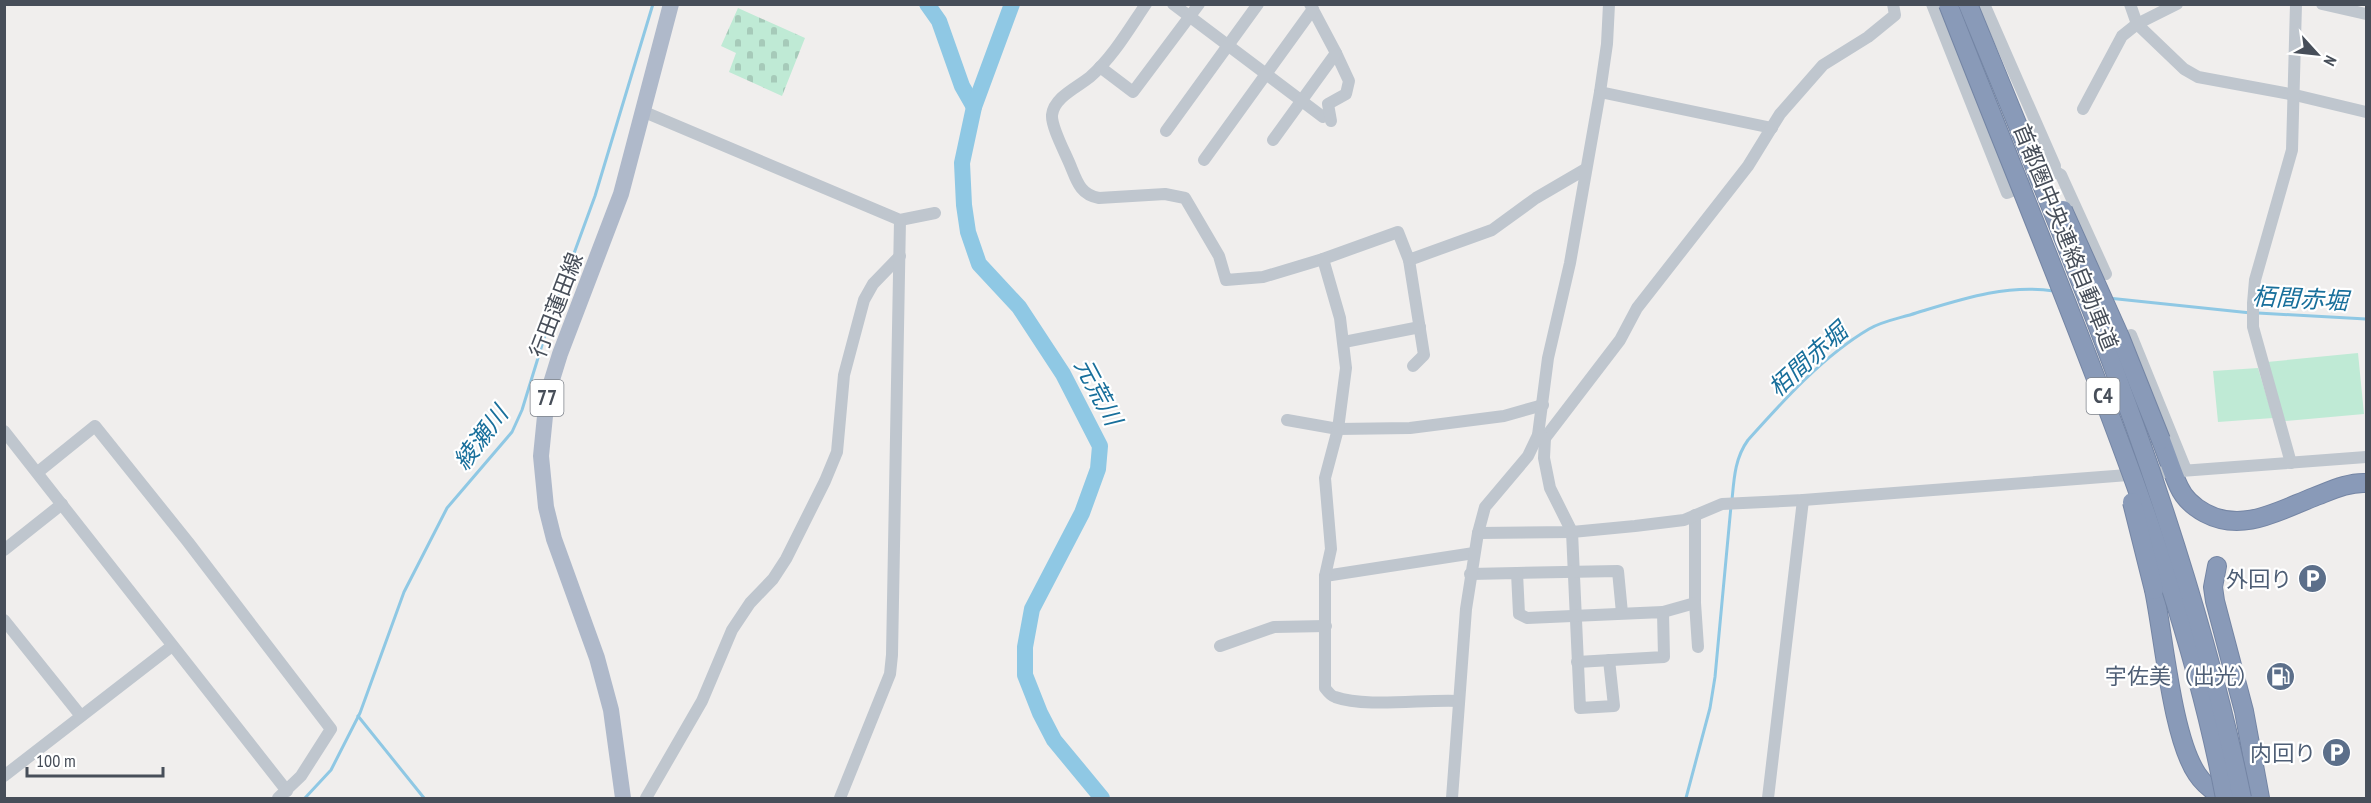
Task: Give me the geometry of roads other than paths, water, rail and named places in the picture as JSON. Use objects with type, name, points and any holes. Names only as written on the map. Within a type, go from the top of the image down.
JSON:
[{"type":"highway","name":"首都圏中央連絡自動車道","points":[[1948,4],[2142,498],[2172,586],[2211,727],[2225,798]]},
{"type":"highway","name":"首都圏中央連絡自動車道","points":[[1968,4],[2073,263],[2171,528],[2207,647],[2242,798]]},
{"type":"highway","points":[[2007,98],[2096,281],[2179,488],[2188,500],[2202,511],[2221,519],[2251,521],[2350,484],[2367,483]]},
{"type":"highway","points":[[2070,312],[2120,460],[2154,590],[2185,751],[2197,776],[2211,790],[2225,798]]},
{"type":"highway","points":[[2217,567],[2213,587],[2215,601],[2244,711],[2260,798]]},
{"type":"main road","name":"行田蓮田線","points":[[623,798],[611,710],[597,658],[554,538],[546,507],[541,456],[547,396],[560,354],[621,194],[671,4]]},
{"type":"street","points":[[1146,4],[1116,49],[1100,67],[1059,100],[1052,117],[1079,187],[1084,192],[1099,198],[1165,194],[1185,198],[1218,256],[1224,278],[1229,281],[1263,277],[1323,259],[1398,232],[1409,260],[1424,355],[1413,366]]},
{"type":"street","points":[[1173,4],[1228,46],[1266,74],[1302,100],[1327,119],[1328,104],[1346,94],[1349,81],[1311,7],[1266,74],[1204,160]]},
{"type":"street","points":[[1100,67],[1133,92],[1199,4]]},
{"type":"street","points":[[1166,130],[1258,4]]},
{"type":"street","points":[[1609,4],[1607,44],[1600,92],[1584,170],[1570,263],[1548,358],[1541,436],[1550,488],[1572,532],[1572,572],[1577,615],[1580,708],[1614,706],[1609,660]]},
{"type":"street","points":[[1452,798],[1470,574],[1485,507],[1620,340],[1637,308],[1748,166],[1780,114],[1823,65],[1868,37],[1895,15],[1893,4]]},
{"type":"street","points":[[1932,4],[2007,193],[2054,173],[2061,176],[2106,274]]},
{"type":"street","points":[[1984,4],[2055,166],[2054,173]]},
{"type":"street","points":[[2130,4],[2137,24],[2184,69],[2198,77],[2295,95],[2367,112]]},
{"type":"street","points":[[2083,109],[2122,36],[2137,24],[2177,4]]},
{"type":"street","points":[[2291,463],[2253,327],[2253,303],[2255,280],[2292,150],[2296,4]]},
{"type":"street","points":[[2322,4],[2367,14]]},
{"type":"street","points":[[1274,140],[1336,53]]},
{"type":"street","points":[[1600,92],[1772,128]]},
{"type":"street","points":[[642,111],[900,220],[934,213]]},
{"type":"street","points":[[1409,260],[1492,230],[1536,198],[1584,170]]},
{"type":"street","points":[[840,798],[890,674],[900,220]]},
{"type":"street","points":[[646,798],[702,701],[732,630],[746,608],[773,579],[786,559],[825,481],[837,452],[844,375],[864,300],[873,284],[900,256]]},
{"type":"street","points":[[1323,259],[1344,342],[1344,394],[1338,429],[1325,478],[1331,549],[1325,576],[1325,688],[1333,697],[1378,702],[1429,699],[1459,701]]},
{"type":"street","points":[[1344,342],[1420,327]]},
{"type":"street","points":[[2131,335],[2183,470],[2367,458]]},
{"type":"street","points":[[1287,420],[1338,429],[1410,428],[1504,416],[1543,405]]},
{"type":"street","points":[[4,431],[172,646],[282,795],[316,755],[331,729],[188,542],[95,426],[38,472]]},
{"type":"street","points":[[1478,534],[1572,532],[1674,521],[1722,504],[1739,502],[1803,500],[2167,472]]},
{"type":"street","points":[[1768,798],[1803,500]]},
{"type":"street","points":[[4,550],[62,504]]},
{"type":"street","points":[[1695,515],[1695,603],[1698,647]]},
{"type":"street","points":[[1325,576],[1474,553]]},
{"type":"street","points":[[1470,574],[1618,570],[1622,613]]},
{"type":"street","points":[[1517,573],[1521,616],[1663,612],[1695,603]]},
{"type":"street","points":[[1577,662],[1664,657],[1663,612]]},
{"type":"street","points":[[4,620],[81,716]]},
{"type":"street","points":[[1220,646],[1274,627],[1326,626]]},
{"type":"street","points":[[4,776],[172,646]]},
{"type":"waterway","name":"綾瀬川","points":[[305,798],[331,770],[360,713],[404,592],[447,508],[512,432],[522,410],[550,319],[595,196],[653,4]]},
{"type":"waterway","points":[[927,4],[939,21],[962,86],[974,107]]},
{"type":"waterway","name":"元荒川","points":[[1012,4],[974,107],[962,163],[964,205],[968,232],[979,264],[1019,307],[1063,374],[1100,446],[1098,469],[1082,513],[1032,609],[1025,647],[1025,675],[1054,740],[1102,798]]},
{"type":"waterway","name":"栢間赤堀","points":[[1732,500],[1738,461],[1748,440],[1804,380],[1852,340],[1880,324],[1967,298],[2001,291],[2036,289],[2054,291]]},
{"type":"waterway","name":"栢間赤堀","points":[[2108,298],[2251,313]]},
{"type":"waterway","name":"栢間赤堀","points":[[2258,313],[2366,319]]},
{"type":"waterway","name":"栢間赤堀","points":[[1686,798],[1710,708],[1715,677],[1731,506]]},
{"type":"waterway","points":[[358,716],[424,798]]},
{"type":"place","name":"外回り","points":[[2313,579]]},
{"type":"place","name":"宇佐美（出光）","points":[[2280,676]]},
{"type":"place","name":"内回り","points":[[2337,753]]}]
